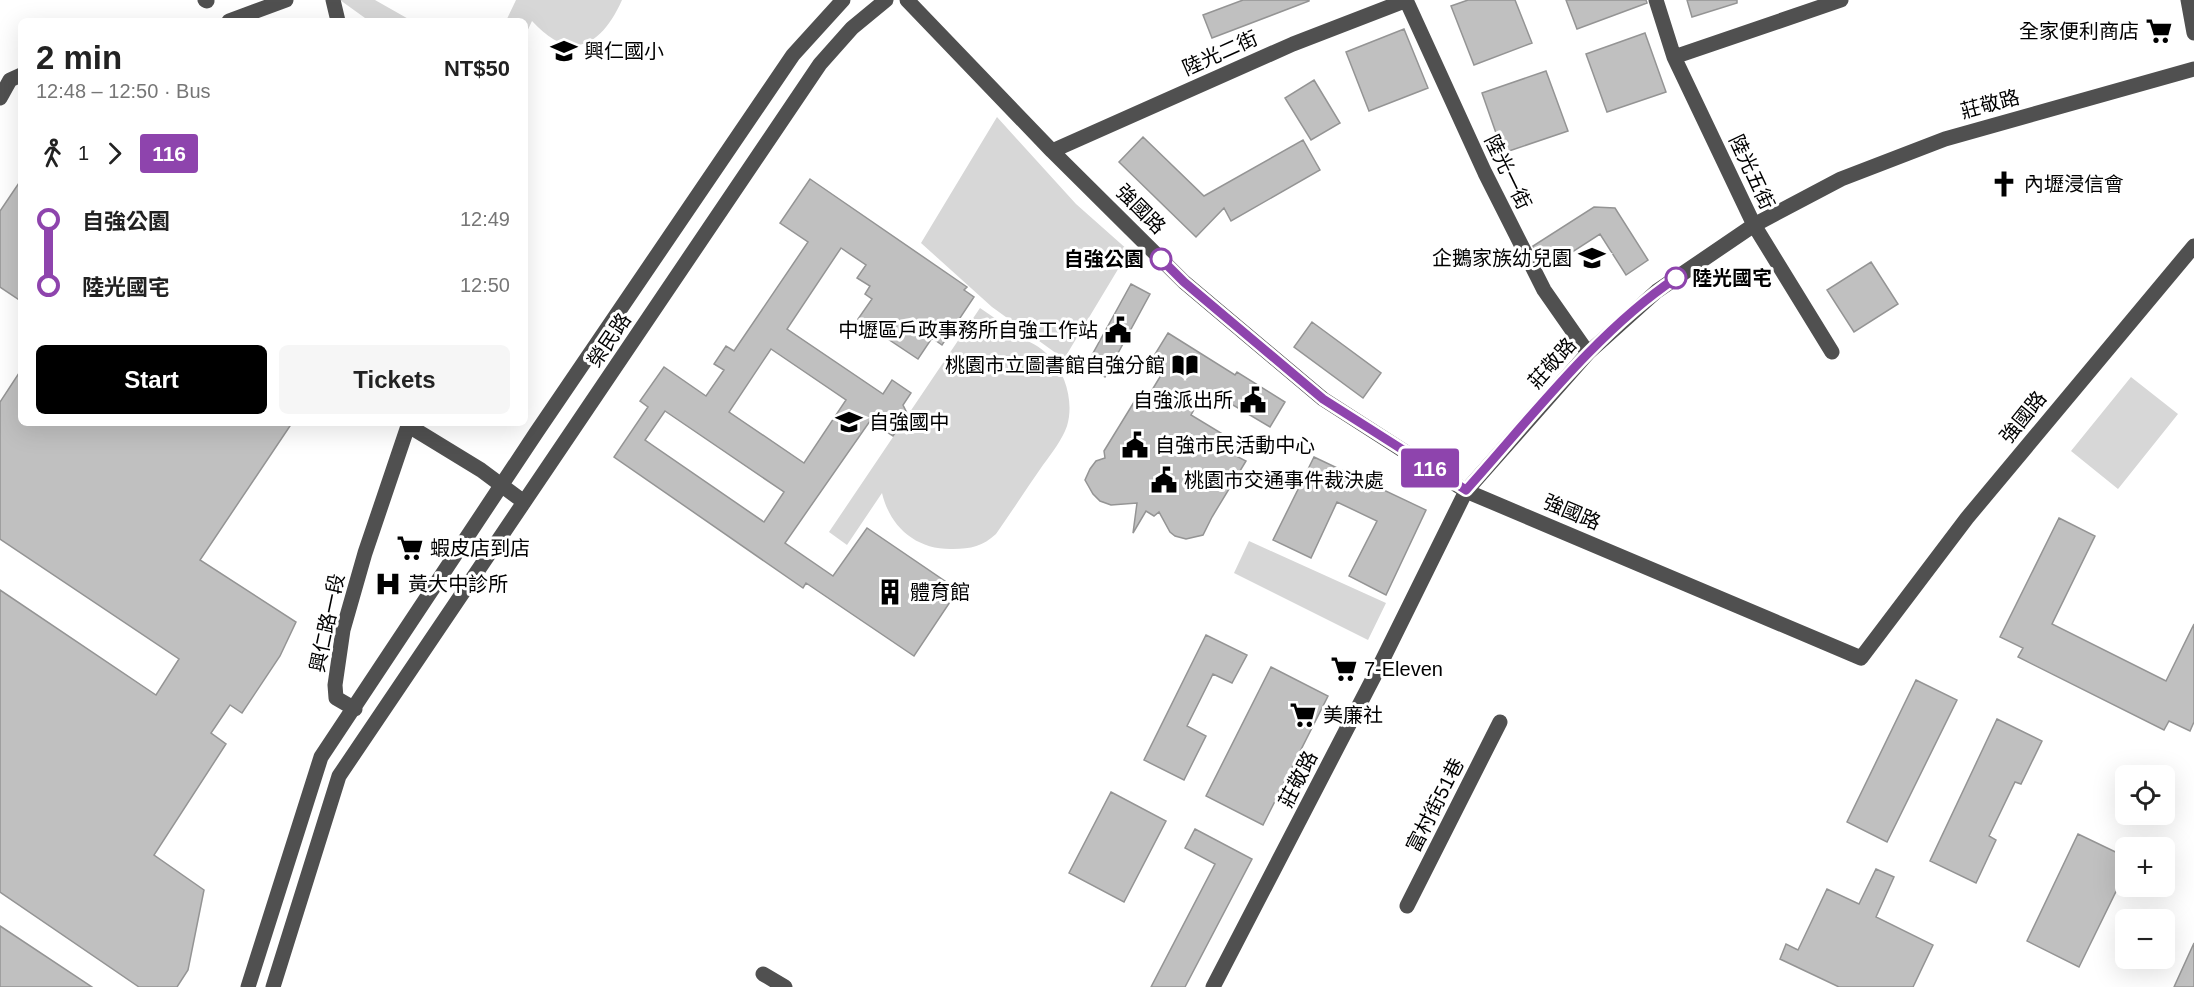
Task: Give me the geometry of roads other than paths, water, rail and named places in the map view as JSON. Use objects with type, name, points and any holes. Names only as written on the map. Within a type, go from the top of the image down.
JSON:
[{"type":"street","points":[[237,18],[286,0]]},
{"type":"street","points":[[333,0],[337,18]]},
{"type":"street","name":"榮民路","points":[[355,709],[501,485],[793,55],[843,0]]},
{"type":"street","name":"榮民路","points":[[273,987],[339,776],[820,64],[852,28],[886,0]]},
{"type":"street","name":"強國路","points":[[907,0],[1052,151],[1184,282],[1323,399],[1466,490],[1861,658],[1967,518],[2194,246]]},
{"type":"street","name":"陸光二街","points":[[1052,151],[1293,44],[1407,0]]},
{"type":"street","name":"陸光一街","points":[[1407,0],[1485,173],[1539,281],[1588,353]]},
{"type":"street","name":"陸光五街","points":[[1656,0],[1674,57],[1754,225],[1832,352]]},
{"type":"street","points":[[1674,57],[1841,0]]},
{"type":"street","points":[[2188,0],[2194,33]]},
{"type":"street","name":"莊敬路","points":[[1213,987],[1365,696],[1466,490],[1588,353],[1656,291],[1754,225],[1841,178],[1945,139],[2194,69]]},
{"type":"street","points":[[0,98],[10,80],[18,76]]},
{"type":"street","name":"興仁路一段","points":[[355,709],[336,698],[335,684],[343,630],[365,553],[409,426]]},
{"type":"street","points":[[411,426],[481,470],[524,502]]},
{"type":"street","points":[[248,987],[321,757],[355,709]]},
{"type":"street","name":"富村街51巷","points":[[1407,906],[1500,722]]},
{"type":"street","points":[[762,974],[785,987]]},
{"type":"place","name":"全家便利商店","points":[[2159,31]]},
{"type":"place","name":"興仁國小","points":[[564,51]]},
{"type":"place","name":"內壢浸信會","points":[[2004,184]]},
{"type":"place","name":"企鵝家族幼兒園","points":[[1592,258]]},
{"type":"place","name":"自強公園","points":[[1161,259]]},
{"type":"place","name":"陸光國宅","points":[[1676,278]]},
{"type":"place","name":"中壢區戶政事務所自強工作站","points":[[1118,330]]},
{"type":"place","name":"桃園市立圖書館自強分館","points":[[1185,365]]},
{"type":"place","name":"自強派出所","points":[[1253,400]]},
{"type":"place","name":"自強國中","points":[[849,422]]},
{"type":"place","name":"自強市民活動中心","points":[[1135,445]]},
{"type":"place","name":"桃園市交通事件裁決處","points":[[1164,480]]},
{"type":"place","name":"蝦皮店到店","points":[[410,548]]},
{"type":"place","name":"黃大中診所","points":[[388,584]]},
{"type":"place","name":"體育館","points":[[890,592]]},
{"type":"place","name":"7-Eleven","points":[[1344,669]]},
{"type":"place","name":"美廉社","points":[[1303,715]]}]
